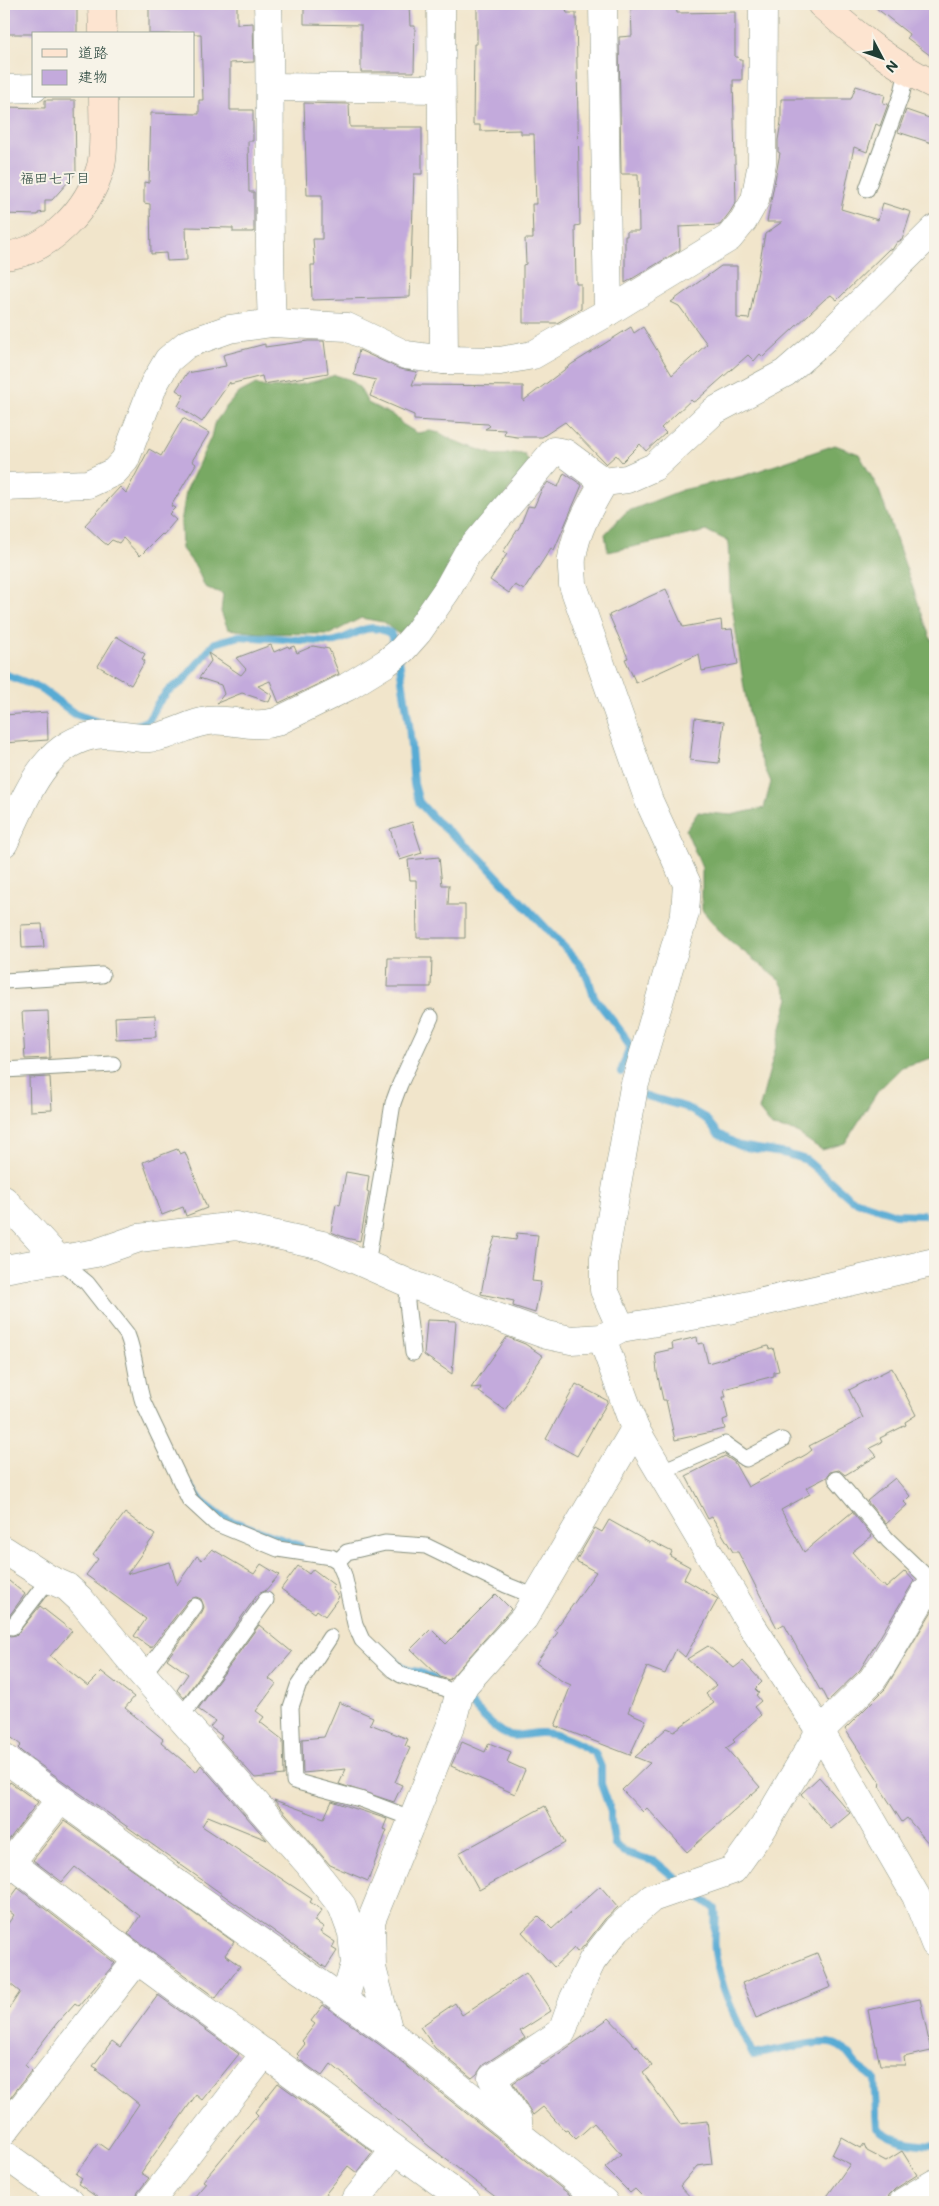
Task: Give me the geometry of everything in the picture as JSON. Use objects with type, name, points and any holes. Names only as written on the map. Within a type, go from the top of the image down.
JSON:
[{"type":"street","points":[[102,4],[103,32]]},
{"type":"street","points":[[268,4],[271,87],[269,260],[272,322]]},
{"type":"street","points":[[440,4],[444,360]]},
{"type":"street","points":[[603,4],[608,312]]},
{"type":"street","points":[[4,487],[88,484],[114,472],[125,460],[154,384],[168,360],[187,344],[229,329],[272,322],[347,327],[406,355],[444,360],[500,361],[533,355],[608,312],[729,238],[743,221],[755,200],[762,163],[762,4]]},
{"type":"street","points":[[822,4],[863,42],[907,71],[935,85]]},
{"type":"street","points":[[271,87],[440,89]]},
{"type":"street","points":[[4,89],[32,88]]},
{"type":"street","points":[[4,256],[21,254],[41,244],[70,220],[92,190],[101,164],[103,98]]},
{"type":"street","points":[[4,843],[28,791],[47,762],[68,743],[96,734],[150,738],[175,733],[206,721],[224,720],[251,726],[264,726],[306,708],[347,687],[386,663],[402,650],[418,632],[447,590],[468,554],[554,452],[565,452],[604,482],[627,479],[654,467],[714,411],[785,373],[825,338],[935,229]]},
{"type":"street","points":[[604,482],[578,534],[572,558],[573,585],[649,801],[687,884],[685,913],[634,1087],[604,1259],[604,1290],[611,1333],[635,1429],[750,1623],[820,1731],[916,1896],[933,1930]]},
{"type":"street","points":[[4,1200],[59,1260]]},
{"type":"street","points":[[4,1268],[96,1253],[139,1238],[236,1226],[322,1246],[408,1283],[547,1334],[571,1340],[728,1310],[935,1262]]},
{"type":"street","points":[[389,2032],[372,1968],[371,1921],[452,1722],[459,1695],[466,1684],[524,1618],[635,1429]]},
{"type":"street","points":[[4,1550],[49,1579],[67,1586],[80,1599],[143,1676],[181,1717],[342,1906],[352,1932],[355,1964],[344,2001]]},
{"type":"street","points":[[518,2133],[518,2120],[492,2078],[562,2032],[574,1998],[592,1961],[617,1929],[652,1898],[733,1870],[763,1828],[820,1731],[872,1680],[926,1591],[934,1582]]},
{"type":"street","points":[[4,1758],[60,1800],[389,2032],[604,2202]]},
{"type":"street","points":[[60,1800],[7,1867],[265,2053],[467,2202]]},
{"type":"street","points":[[4,2131],[137,1960]]},
{"type":"street","points":[[150,2202],[265,2053]]},
{"type":"street","points":[[354,2202],[394,2150]]},
{"type":"street","points":[[4,2154],[70,2202]]},
{"type":"street","points":[[903,2202],[935,2183]]},
{"type":"lane","points":[[867,189],[902,93],[907,71]]},
{"type":"lane","points":[[4,981],[102,975]]},
{"type":"lane","points":[[366,1265],[393,1103],[431,1018]]},
{"type":"lane","points":[[4,1070],[113,1064]]},
{"type":"lane","points":[[59,1260],[88,1283],[127,1334],[131,1344],[143,1402],[189,1500],[215,1523],[235,1532],[278,1549],[331,1557],[338,1561],[344,1575],[356,1630],[362,1640],[393,1670],[459,1695]]},
{"type":"lane","points":[[408,1283],[407,1303],[413,1353]]},
{"type":"lane","points":[[660,1472],[725,1444],[746,1459],[782,1440]]},
{"type":"lane","points":[[836,1480],[888,1540],[934,1582]]},
{"type":"lane","points":[[338,1561],[347,1552],[385,1543],[426,1546],[506,1585],[536,1597]]},
{"type":"lane","points":[[12,1626],[49,1579]]},
{"type":"lane","points":[[181,1717],[266,1600]]},
{"type":"lane","points":[[143,1676],[195,1606]]},
{"type":"lane","points":[[330,1638],[298,1686],[292,1707],[294,1781],[360,1799],[412,1819]]},
{"type":"green space","points":[[335,375],[351,380],[359,387],[368,403],[396,417],[402,424],[417,433],[430,431],[440,433],[452,440],[497,456],[513,453],[524,454],[529,462],[406,636],[397,633],[383,622],[361,618],[330,634],[259,633],[228,629],[221,612],[223,594],[205,587],[196,567],[182,549],[181,523],[186,491],[211,437],[214,424],[239,393],[256,384],[284,387],[317,381]]},
{"type":"green space","points":[[835,445],[859,454],[879,490],[930,637],[935,644],[935,1057],[902,1067],[878,1091],[845,1143],[822,1150],[794,1131],[772,1127],[759,1110],[789,998],[780,981],[723,935],[702,910],[702,868],[686,830],[698,812],[731,815],[764,808],[771,782],[756,748],[744,688],[730,592],[728,541],[707,531],[608,552],[605,534],[626,512],[682,490],[743,476]]},
{"type":"building","points":[[4,4],[77,4],[77,32],[4,34]]},
{"type":"building","points":[[149,4],[237,4],[237,24],[253,23],[254,62],[230,63],[230,110],[253,110],[253,141],[248,141],[249,192],[254,192],[254,232],[233,232],[233,228],[186,227],[187,260],[167,261],[166,253],[151,254],[150,204],[144,203],[144,182],[149,183],[151,113],[199,114],[199,100],[203,100],[201,34],[195,34],[195,32],[149,32]]},
{"type":"building","points":[[304,4],[409,4],[410,26],[415,26],[414,72],[361,72],[361,25],[304,24]]},
{"type":"building","points":[[477,4],[564,4],[567,13],[576,13],[580,225],[575,226],[576,284],[581,284],[581,309],[557,323],[523,323],[523,265],[526,264],[525,239],[533,239],[532,204],[536,204],[534,134],[521,134],[521,130],[480,131],[480,125],[473,125],[474,44],[477,44]]},
{"type":"building","points":[[635,4],[676,4],[677,13],[735,12],[735,57],[742,60],[742,80],[733,80],[736,202],[720,225],[679,227],[680,250],[625,283],[625,236],[627,236],[627,231],[639,231],[638,174],[621,174],[619,37],[632,36],[631,7],[635,7]]},
{"type":"building","points":[[871,4],[935,4],[935,59],[907,38],[909,34]]},
{"type":"building","points":[[856,86],[885,95],[883,103],[888,104],[880,126],[876,124],[867,152],[854,147],[841,209],[878,220],[883,203],[911,212],[902,240],[897,242],[892,250],[889,249],[837,300],[831,295],[825,299],[763,357],[760,354],[754,361],[748,355],[697,400],[693,402],[691,400],[661,428],[666,433],[646,451],[640,444],[622,462],[616,455],[606,464],[565,422],[542,437],[517,437],[504,435],[505,430],[485,429],[490,426],[488,424],[414,420],[414,415],[370,396],[376,380],[354,375],[359,350],[400,369],[417,372],[412,385],[523,386],[523,401],[572,364],[631,327],[634,333],[643,327],[672,375],[707,344],[679,306],[671,302],[721,266],[737,266],[737,318],[749,319],[765,234],[782,222],[767,222],[780,153],[778,152],[778,140],[781,122],[781,99],[851,99]]},
{"type":"building","points":[[45,100],[75,100],[76,173],[52,200],[45,200],[45,212],[38,213],[38,215],[4,214],[4,107],[45,108]]},
{"type":"building","points":[[304,103],[349,104],[350,127],[422,127],[422,174],[414,174],[410,297],[312,300],[311,265],[315,265],[313,239],[322,239],[322,195],[307,195]]},
{"type":"building","points":[[906,110],[935,120],[935,144],[898,132]]},
{"type":"building","points":[[308,341],[324,341],[328,373],[264,384],[262,376],[230,384],[230,382],[202,422],[178,406],[184,395],[176,390],[187,373],[226,366],[223,355],[265,344],[265,347]]},
{"type":"building","points":[[183,418],[209,433],[192,461],[196,464],[171,506],[175,508],[169,514],[176,520],[140,556],[123,538],[119,543],[112,540],[107,545],[85,525],[120,487],[126,493],[149,449],[161,456]]},
{"type":"building","points":[[564,473],[582,485],[554,550],[551,548],[524,590],[515,585],[509,593],[490,580],[507,554],[503,552],[520,526],[528,506],[534,507],[541,491],[548,482],[558,487]]},
{"type":"building","points":[[666,589],[683,627],[721,620],[722,630],[732,629],[738,664],[702,671],[699,654],[636,683],[625,659],[628,658],[609,615]]},
{"type":"building","points":[[116,636],[145,654],[142,659],[145,661],[131,685],[98,666]]},
{"type":"building","points":[[271,645],[274,652],[288,646],[289,648],[294,646],[297,653],[313,646],[329,649],[339,674],[279,703],[270,681],[258,686],[272,695],[269,702],[242,693],[217,703],[224,694],[221,685],[199,678],[211,661],[208,653],[241,675],[246,669],[236,658]]},
{"type":"building","points":[[47,712],[48,740],[4,743],[4,715]]},
{"type":"building","points":[[695,718],[724,722],[719,763],[690,760]]},
{"type":"building","points":[[412,822],[422,853],[400,860],[390,829]]},
{"type":"building","points":[[439,857],[442,885],[449,885],[448,905],[465,905],[465,938],[417,938],[416,880],[410,880],[408,860]]},
{"type":"building","points":[[42,924],[44,947],[22,948],[21,925]]},
{"type":"building","points":[[388,958],[432,958],[431,987],[387,987]]},
{"type":"building","points":[[48,1011],[50,1058],[25,1059],[22,1012]]},
{"type":"building","points":[[155,1015],[156,1037],[116,1039],[115,1017]]},
{"type":"building","points":[[50,1077],[52,1110],[30,1111],[29,1078]]},
{"type":"building","points":[[177,1149],[180,1154],[185,1152],[207,1208],[186,1216],[183,1207],[162,1215],[143,1162]]},
{"type":"building","points":[[346,1172],[369,1176],[367,1191],[369,1192],[360,1241],[331,1232],[336,1204],[340,1205]]},
{"type":"building","points":[[517,1233],[538,1235],[532,1281],[541,1282],[535,1313],[513,1306],[514,1301],[481,1294],[488,1256],[495,1237],[516,1240]]},
{"type":"building","points":[[427,1320],[456,1321],[452,1374],[424,1355]]},
{"type":"building","points":[[507,1337],[525,1344],[543,1356],[505,1410],[479,1392],[481,1387],[471,1388]]},
{"type":"building","points":[[697,1337],[698,1344],[703,1343],[708,1363],[768,1346],[769,1349],[773,1348],[779,1371],[774,1372],[774,1376],[724,1389],[726,1397],[723,1397],[728,1418],[723,1420],[725,1429],[675,1440],[666,1400],[663,1400],[655,1353],[673,1349],[672,1343]]},
{"type":"building","points":[[892,1368],[916,1415],[905,1422],[906,1425],[880,1438],[882,1442],[870,1448],[877,1456],[845,1475],[839,1470],[830,1472],[827,1477],[806,1488],[810,1494],[781,1510],[804,1552],[852,1512],[872,1536],[852,1552],[882,1586],[883,1584],[886,1588],[905,1571],[914,1581],[860,1670],[828,1701],[784,1624],[777,1628],[738,1552],[733,1552],[712,1517],[708,1519],[686,1476],[725,1456],[734,1462],[748,1487],[807,1454],[812,1450],[809,1446],[863,1418],[849,1390]]},
{"type":"building","points":[[576,1384],[608,1401],[577,1456],[546,1439]]},
{"type":"building","points":[[895,1478],[910,1496],[904,1502],[907,1505],[886,1524],[867,1501]]},
{"type":"building","points":[[125,1513],[155,1535],[127,1574],[170,1562],[177,1585],[197,1556],[202,1560],[212,1549],[254,1574],[261,1564],[279,1575],[265,1591],[258,1594],[184,1698],[177,1690],[188,1674],[167,1659],[202,1612],[204,1607],[201,1599],[196,1597],[188,1600],[151,1648],[134,1636],[146,1619],[86,1575],[98,1559],[93,1555]]},
{"type":"building","points":[[609,1520],[650,1543],[651,1541],[672,1552],[670,1556],[690,1567],[684,1579],[718,1599],[685,1657],[676,1649],[665,1674],[647,1667],[628,1712],[646,1720],[630,1755],[555,1726],[571,1685],[536,1663],[558,1632],[555,1630],[596,1572],[576,1561],[595,1528],[602,1532]]},
{"type":"building","points":[[298,1566],[309,1574],[313,1569],[334,1585],[332,1589],[339,1597],[325,1616],[317,1610],[315,1613],[281,1589]]},
{"type":"building","points":[[4,1577],[25,1594],[4,1623]]},
{"type":"building","points":[[496,1594],[511,1609],[449,1680],[440,1677],[411,1649],[431,1629],[446,1644]]},
{"type":"building","points":[[40,1606],[72,1631],[50,1656],[88,1686],[102,1672],[134,1697],[125,1708],[163,1739],[161,1742],[196,1772],[201,1765],[267,1840],[208,1816],[202,1826],[312,1899],[310,1902],[322,1910],[314,1921],[324,1927],[320,1932],[335,1942],[332,1948],[337,1951],[326,1968],[22,1752],[18,1748],[21,1745],[4,1732],[4,1631],[10,1636],[16,1635]]},
{"type":"building","points":[[935,1606],[935,1851],[907,1818],[902,1822],[879,1786],[881,1784],[845,1729],[885,1689]]},
{"type":"building","points":[[259,1625],[292,1652],[269,1679],[276,1684],[256,1711],[264,1717],[260,1722],[283,1740],[284,1775],[255,1778],[220,1739],[222,1736],[210,1727],[215,1721],[198,1709]]},
{"type":"building","points":[[708,1646],[734,1668],[743,1661],[762,1682],[755,1689],[759,1693],[756,1695],[761,1701],[754,1707],[761,1715],[733,1740],[735,1742],[726,1748],[760,1787],[687,1852],[647,1808],[643,1812],[622,1790],[650,1763],[635,1757],[667,1728],[674,1731],[714,1703],[706,1694],[716,1685],[687,1659]]},
{"type":"building","points":[[339,1702],[373,1717],[370,1724],[408,1739],[405,1746],[410,1748],[395,1782],[402,1785],[394,1802],[339,1784],[346,1769],[303,1773],[302,1739],[324,1737]]},
{"type":"building","points":[[462,1742],[485,1752],[489,1743],[511,1752],[507,1762],[525,1770],[515,1794],[451,1766]]},
{"type":"building","points":[[819,1777],[850,1813],[831,1829],[801,1794]]},
{"type":"building","points":[[10,1782],[38,1802],[4,1846],[4,1791]]},
{"type":"building","points":[[274,1800],[324,1818],[332,1801],[387,1819],[383,1829],[387,1830],[368,1881],[330,1865]]},
{"type":"building","points":[[545,1806],[565,1843],[479,1890],[459,1853]]},
{"type":"building","points":[[64,1821],[234,1942],[225,1955],[240,1966],[216,1998],[128,1934],[140,1916],[75,1867],[62,1882],[33,1860]]},
{"type":"building","points":[[600,1886],[618,1907],[605,1919],[584,1946],[577,1952],[574,1948],[554,1967],[522,1932],[539,1916],[552,1929]]},
{"type":"building","points":[[18,1888],[115,1963],[79,2006],[75,2003],[57,2023],[25,2065],[31,2071],[4,2106],[4,2016],[20,1992],[4,1979],[4,1929],[14,1915],[4,1907]]},
{"type":"building","points":[[817,1953],[831,1987],[756,2018],[742,1983]]},
{"type":"building","points":[[526,1973],[551,2011],[520,2031],[525,2038],[483,2065],[472,2078],[435,2048],[420,2027],[455,2003],[462,2015]]},
{"type":"building","points":[[158,1995],[239,2054],[202,2100],[196,2095],[141,2173],[149,2178],[138,2192],[135,2202],[104,2202],[78,2184],[82,2178],[76,2174],[98,2143],[108,2150],[139,2104],[93,2066],[112,2041],[120,2047]]},
{"type":"building","points":[[920,1999],[931,2051],[904,2057],[905,2065],[880,2065],[868,2010]]},
{"type":"building","points":[[323,2005],[380,2045],[579,2202],[502,2202],[430,2147],[331,2064],[322,2076],[297,2058],[299,2056],[297,2054],[305,2044],[302,2041],[315,2024],[311,2021]]},
{"type":"building","points":[[609,2018],[637,2046],[652,2066],[643,2073],[680,2124],[707,2121],[712,2164],[697,2166],[680,2186],[695,2202],[648,2202],[635,2189],[630,2193],[605,2168],[621,2154],[594,2123],[576,2139],[567,2130],[565,2131],[543,2107],[533,2115],[513,2083],[543,2065]]},
{"type":"building","points":[[278,2083],[373,2152],[357,2173],[348,2166],[319,2202],[190,2202],[206,2183],[203,2181],[258,2115],[255,2112]]},
{"type":"building","points":[[841,2137],[861,2148],[864,2144],[867,2151],[886,2161],[902,2151],[917,2175],[895,2189],[889,2195],[887,2202],[823,2202],[850,2164],[832,2155]]},
{"type":"waterway","points":[[132,727],[149,720],[158,703],[169,690],[182,682],[215,643],[239,636],[331,642],[359,631],[373,628],[390,633],[397,648]]},
{"type":"waterway","points":[[399,660],[409,724],[414,784],[419,802],[435,820],[478,856],[578,962],[588,978],[594,997],[623,1034],[630,1047],[621,1072]]},
{"type":"waterway","points":[[4,674],[40,688],[75,714],[104,724]]},
{"type":"waterway","points":[[643,1095],[685,1107],[705,1118],[718,1134],[740,1146],[787,1154],[806,1160],[851,1199],[895,1214],[922,1215]]},
{"type":"waterway","points":[[190,1486],[202,1502],[223,1518],[300,1546]]},
{"type":"waterway","points":[[382,1650],[407,1670],[418,1672],[434,1679]]},
{"type":"waterway","points":[[462,1697],[494,1726],[507,1735],[548,1733],[569,1740],[595,1753],[601,1767],[601,1784],[611,1812],[615,1845],[624,1852],[656,1862],[681,1883]]},
{"type":"waterway","points":[[692,1891],[715,1909],[717,1965],[730,2005],[753,2055],[794,2046],[817,2043],[834,2044],[845,2051],[859,2067],[874,2079],[877,2128],[897,2139],[919,2144],[935,2145]]},
{"type":"district","name":"福田七丁目","points":[[55,177]]}]
